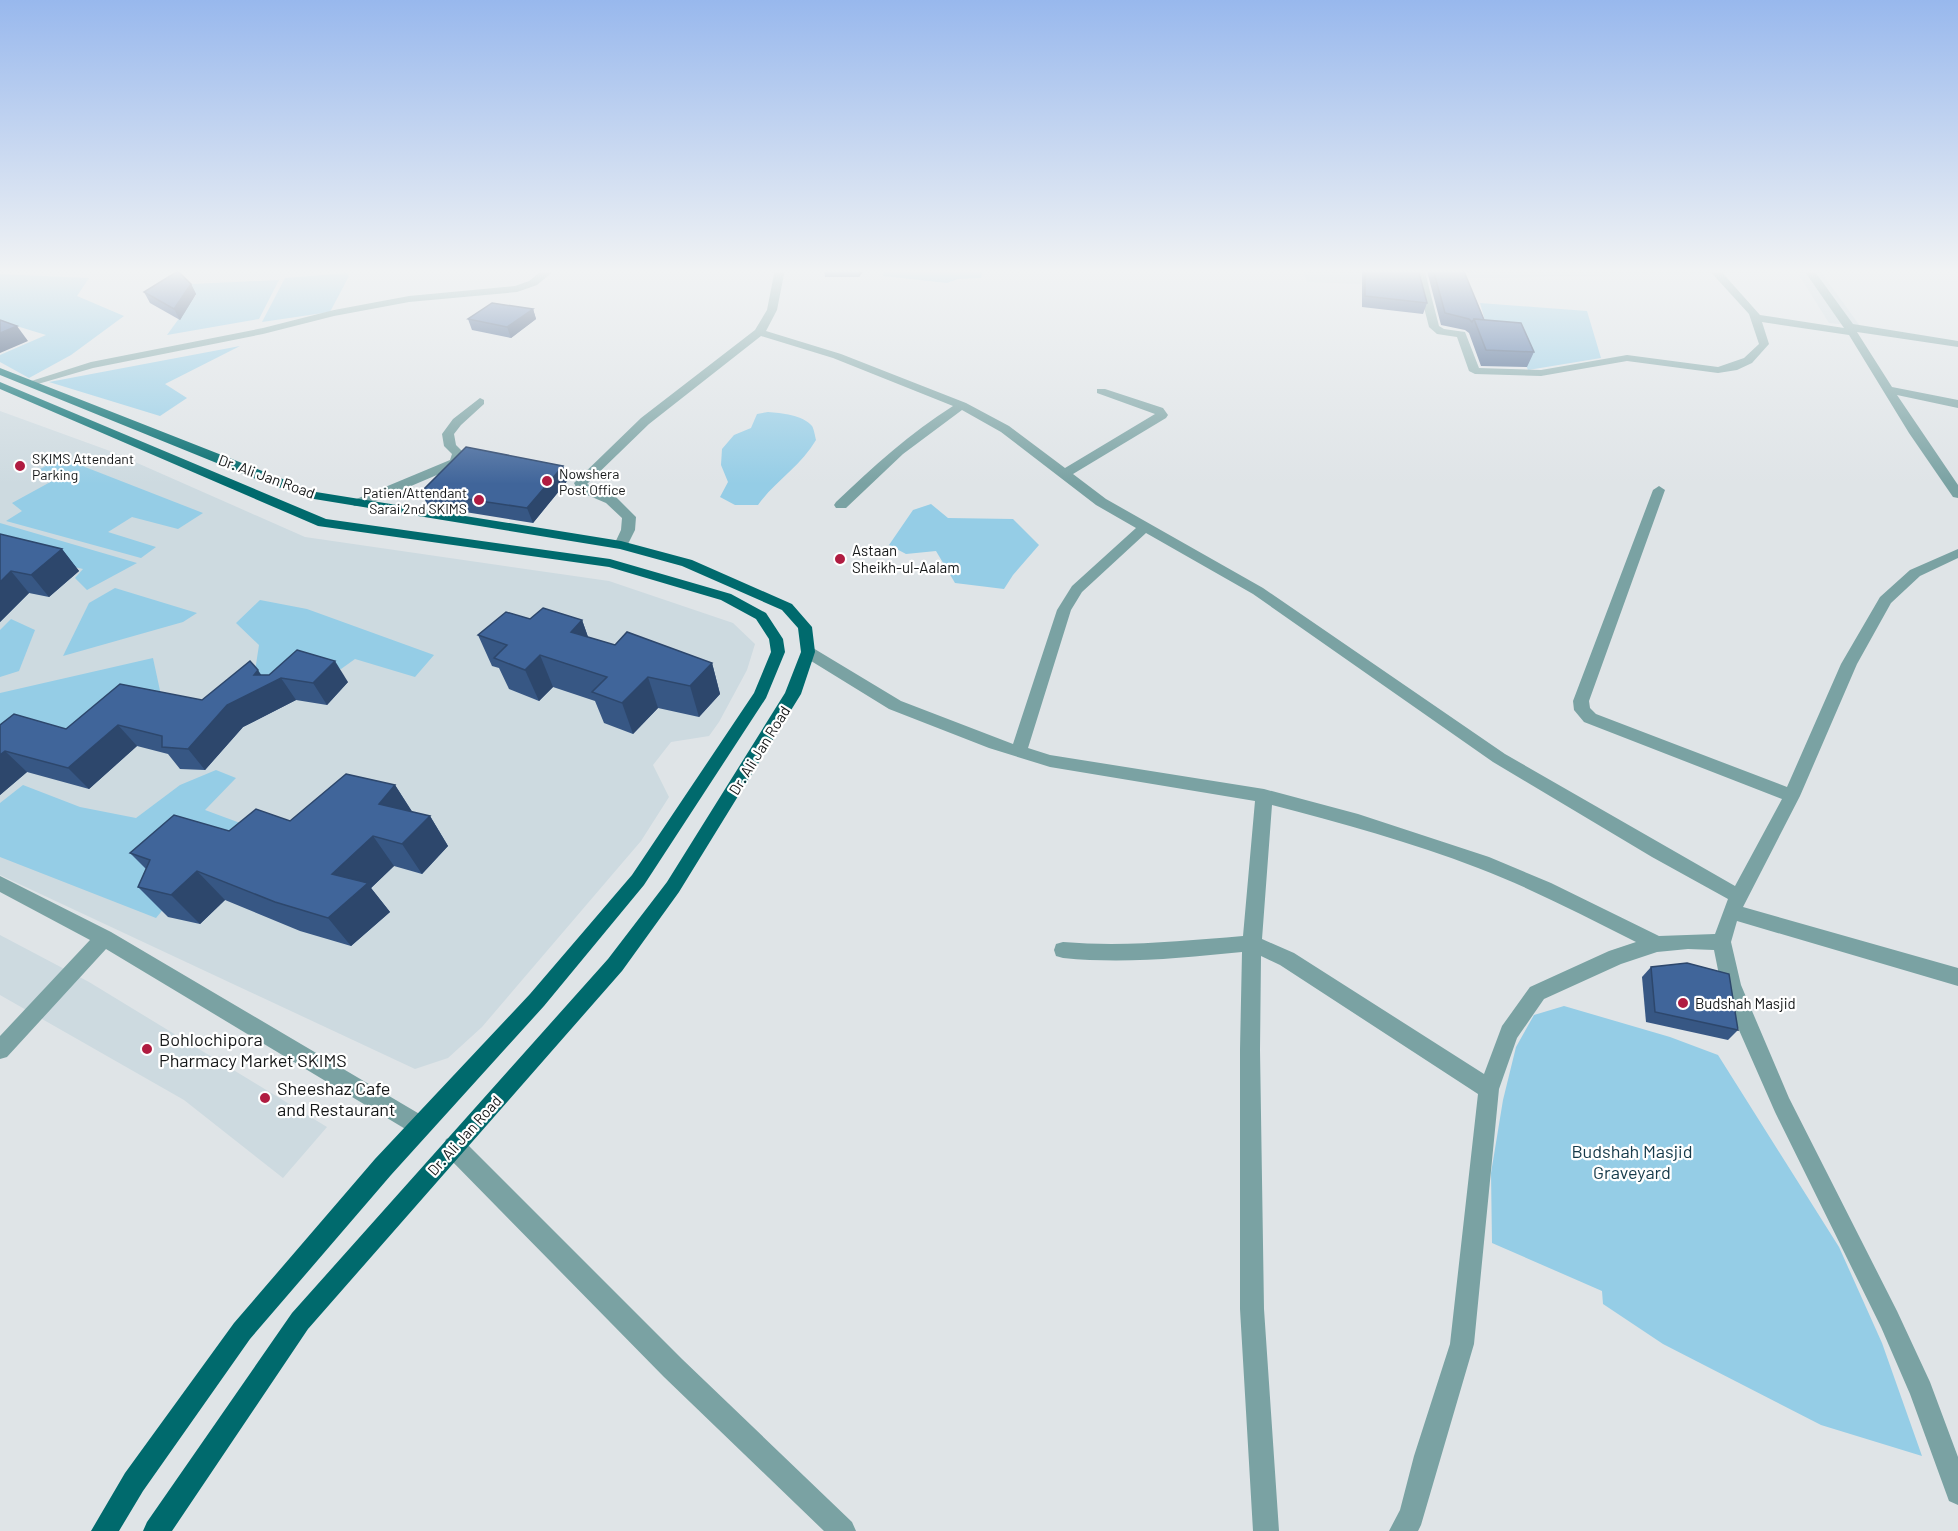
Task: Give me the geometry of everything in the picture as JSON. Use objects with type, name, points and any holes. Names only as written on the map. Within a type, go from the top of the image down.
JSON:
[{"type":"main road","name":"Dr. Ali Jan Road","points":[[0,371],[260,476],[313,495],[621,545],[687,563],[787,607],[805,627],[808,652],[793,694],[673,887],[615,965],[300,1321],[156,1531]]},
{"type":"main road","name":"Dr. Ali Jan Road","points":[[0,385],[324,523],[610,563],[726,597],[761,616],[776,639],[778,652],[761,693],[638,880],[537,1000],[420,1126],[242,1331],[134,1482],[104,1531]]},
{"type":"main road","points":[[295,511],[313,495]]},
{"type":"street","points":[[31,383],[91,365],[215,340]]},
{"type":"street","points":[[621,545],[628,530],[629,517],[611,500],[583,489],[580,483],[645,421],[748,340]]},
{"type":"street","points":[[786,340],[837,356],[962,405],[1005,429],[1101,502],[1258,591],[1499,758],[1658,852],[1734,903],[1958,977]]},
{"type":"street","points":[[1463,340],[1475,371],[1541,373],[1627,358],[1723,370],[1740,365],[1760,352],[1764,344],[1763,340]]},
{"type":"street","points":[[1857,340],[1887,389],[1958,494]]},
{"type":"street","points":[[1931,340],[1958,344]]},
{"type":"street","points":[[1887,389],[1958,404]]},
{"type":"street","points":[[1063,475],[1162,415],[1160,410],[1101,391]]},
{"type":"street","points":[[359,502],[454,463],[458,458],[458,453],[450,446],[448,434],[457,422],[480,402]]},
{"type":"street","points":[[841,505],[871,476],[942,417],[962,405]]},
{"type":"street","points":[[1659,490],[1581,700],[1582,710],[1590,718],[1792,796]]},
{"type":"street","points":[[1019,751],[1064,610],[1077,589],[1145,527]]},
{"type":"street","points":[[1958,553],[1915,573],[1884,600],[1849,664],[1792,796],[1734,903],[1722,942],[1731,985],[1745,1021],[1782,1105],[1889,1319],[1921,1391],[1958,1492]]},
{"type":"street","points":[[808,652],[895,705],[1019,751],[1050,761],[1112,773],[1264,796],[1358,821],[1483,862],[1545,888],[1657,944]]},
{"type":"street","points":[[1264,796],[1252,943],[1250,1050],[1252,1309],[1266,1531]]},
{"type":"street","points":[[0,883],[104,938],[420,1126]]},
{"type":"street","points":[[0,1050],[104,938]]},
{"type":"street","points":[[1402,1531],[1413,1516],[1427,1456],[1462,1344],[1489,1089],[1509,1033],[1537,993],[1616,957],[1657,944],[1688,941],[1722,942]]},
{"type":"street","points":[[1063,950],[1106,954],[1148,953],[1252,943],[1287,959],[1489,1089]]},
{"type":"street","points":[[454,1146],[673,1368],[843,1531]]},
{"type":"shaded area","points":[[0,411],[110,451],[305,537],[609,581],[733,623],[755,644],[747,670],[709,736],[671,742],[653,765],[669,797],[641,841],[482,1027],[448,1058],[415,1069],[0,875]]},
{"type":"shaded area","name":"Bohlochipora Pharmacy Market SKIMS","points":[[0,935],[89,982],[327,1127],[283,1178],[184,1100],[0,995]]},
{"type":"green space","points":[[33,340],[91,340],[71,355],[29,378],[0,362],[0,355]]},
{"type":"green space","points":[[1516,340],[1596,340],[1601,358],[1528,370]]},
{"type":"green space","points":[[240,346],[165,384],[187,398],[160,416],[49,382]]},
{"type":"green space","points":[[768,412],[803,419],[812,426],[816,440],[803,458],[758,505],[735,505],[720,497],[728,482],[721,465],[722,449],[734,435],[751,428],[757,414]]},
{"type":"green space","points":[[62,458],[203,513],[178,529],[132,517],[108,532],[156,547],[141,558],[6,521],[22,511],[12,503],[54,480],[38,470]]},
{"type":"green space","points":[[931,504],[948,518],[1013,519],[1039,545],[1004,589],[955,583],[936,551],[906,554],[889,545],[913,510]]},
{"type":"green space","points":[[0,523],[137,563],[87,590],[75,578],[83,569],[9,552],[0,557]]},
{"type":"green space","points":[[115,588],[197,613],[183,622],[63,656],[89,603]]},
{"type":"green space","points":[[260,600],[307,609],[434,655],[415,677],[355,659],[341,669],[313,664],[253,684],[259,645],[236,623]]},
{"type":"green space","points":[[11,619],[35,630],[19,671],[0,677],[0,630]]},
{"type":"green space","points":[[153,658],[162,700],[88,730],[0,755],[0,693]]},
{"type":"green space","points":[[216,770],[236,778],[205,810],[251,827],[179,890],[156,918],[0,857],[0,803],[23,785],[80,807],[136,818],[180,785]]},
{"type":"green space","name":"Budshah Masjid Graveyard","points":[[1564,1006],[1670,1037],[1718,1055],[1839,1247],[1882,1343],[1922,1456],[1821,1425],[1663,1344],[1603,1304],[1602,1291],[1492,1243],[1491,1173],[1503,1100],[1516,1047],[1534,1015]]},
{"type":"building","points":[[1482,340],[1529,340],[1534,352],[1486,350]]},
{"type":"building","points":[[466,447],[563,466],[527,508],[421,492]]},
{"type":"building","points":[[0,534],[62,549],[31,575],[11,571],[0,582]]},
{"type":"building","points":[[543,608],[582,620],[571,632],[615,645],[627,632],[712,663],[690,686],[648,677],[622,703],[592,692],[607,677],[540,655],[525,670],[494,658],[507,645],[478,635],[506,612],[530,619]]},
{"type":"building","points":[[297,650],[335,661],[313,683],[281,678],[227,705],[188,749],[162,747],[162,736],[118,725],[68,768],[5,751],[0,755],[0,725],[14,714],[66,729],[120,684],[202,700],[250,661],[258,670],[254,675],[269,675]]},
{"type":"building","points":[[346,774],[395,785],[379,804],[430,816],[402,844],[373,836],[332,874],[368,883],[328,918],[275,902],[197,871],[171,895],[138,887],[150,860],[130,853],[174,815],[229,831],[256,809],[290,821]]},
{"type":"building","name":"Budshah Masjid","points":[[1687,963],[1729,974],[1738,1030],[1655,1012],[1651,967]]},
{"type":"place","name":"SKIMS Attendant Parking","points":[[20,466]]},
{"type":"place","name":"Nowshera Post Office","points":[[547,481]]},
{"type":"place","name":"Patien/Attendant Sarai 2nd SKIMS","points":[[479,500]]},
{"type":"place","name":"Astaan Sheikh-ul-Aalam","points":[[840,559]]},
{"type":"place","name":"Budshah Masjid","points":[[1683,1003]]},
{"type":"place","name":"Bohlochipora Pharmacy Market SKIMS","points":[[147,1049]]},
{"type":"place","name":"Sheeshaz Cafe and Restaurant","points":[[265,1098]]}]
